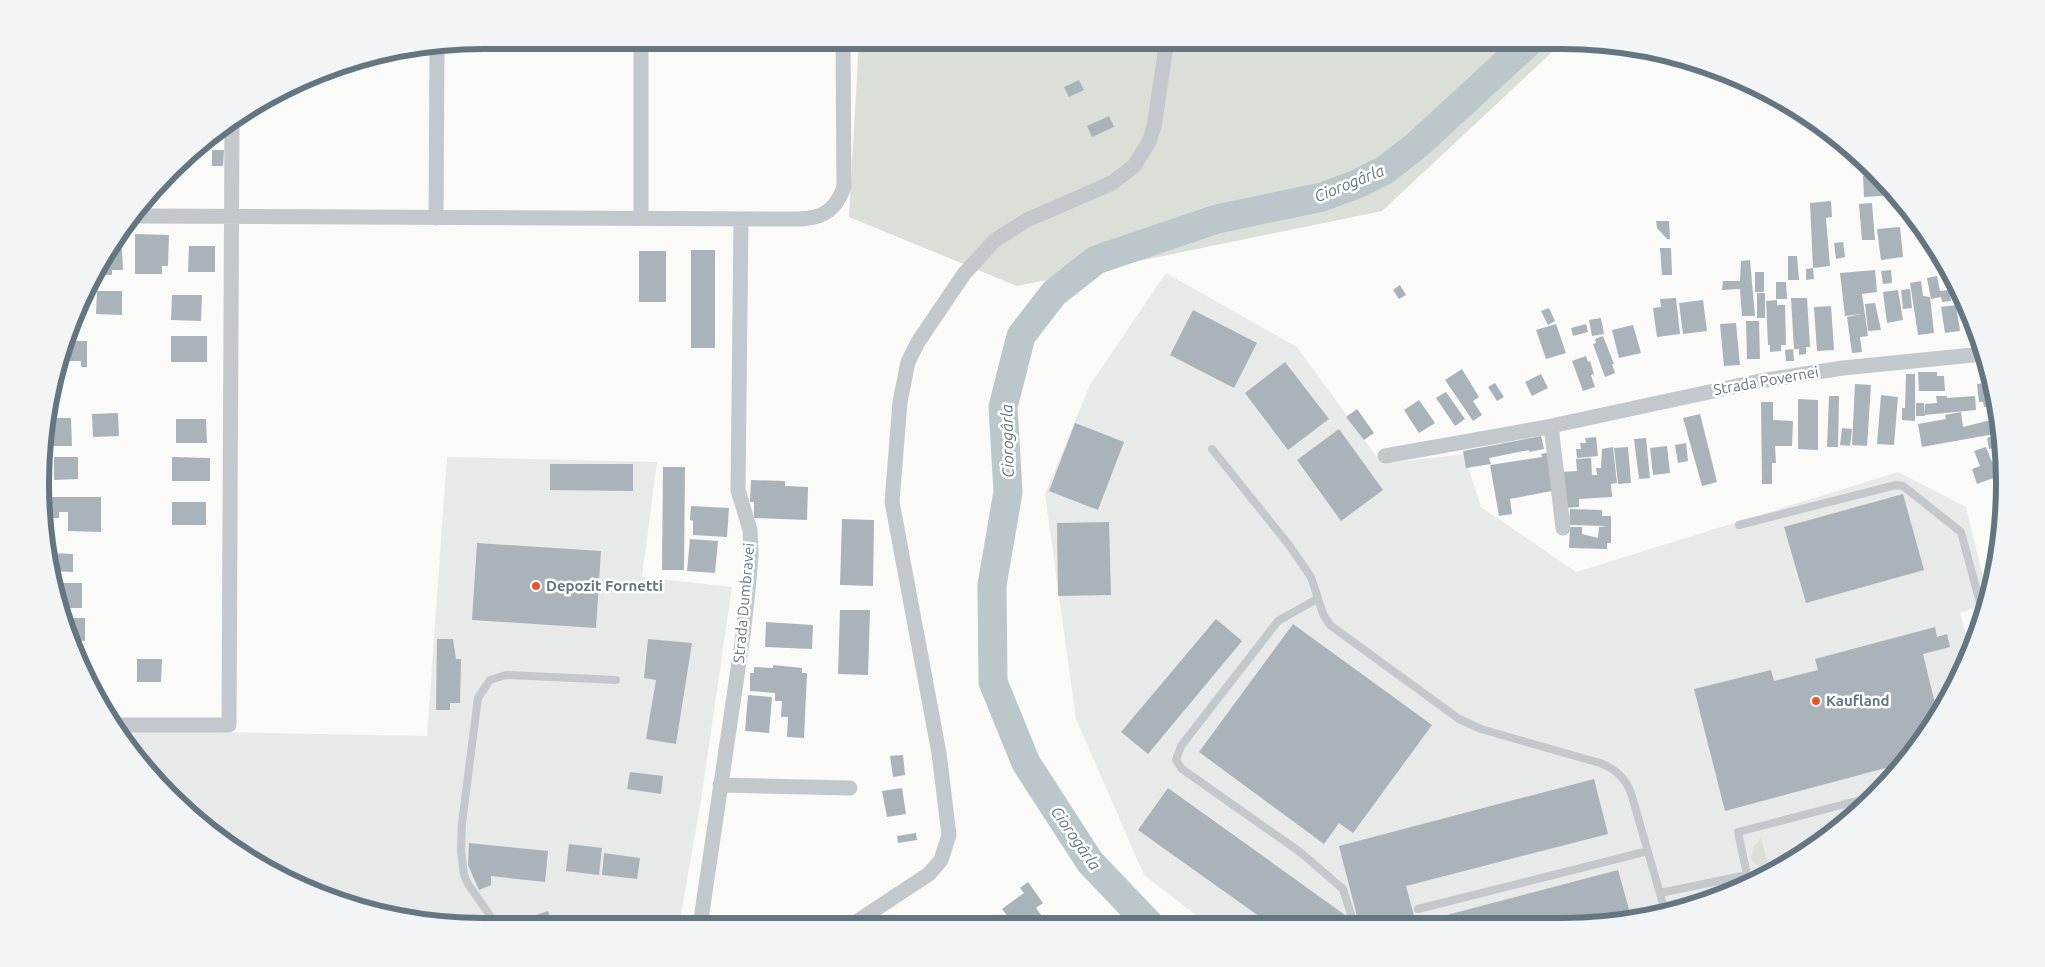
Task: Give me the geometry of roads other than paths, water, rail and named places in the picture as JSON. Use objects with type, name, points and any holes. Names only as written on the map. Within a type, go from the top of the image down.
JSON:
[{"type":"street","points":[[641,49],[641,217]]},
{"type":"street","points":[[141,216],[741,219],[812,217],[825,214],[838,202],[844,187],[843,49]]},
{"type":"street","points":[[862,918],[929,874],[942,860],[949,835],[939,753],[892,502],[900,402],[908,362],[918,342],[964,274],[995,240],[1027,220],[1112,182],[1134,166],[1149,142],[1154,127],[1166,49]]},
{"type":"street","points":[[436,51],[436,218]]},
{"type":"street","points":[[122,725],[229,724],[232,129]]},
{"type":"street","name":"Strada Dumbravei","points":[[701,918],[743,635],[751,556],[750,530],[738,490],[741,219]]},
{"type":"street","name":"Strada Povernei","points":[[1385,456],[1551,426],[1760,380],[1843,368],[1976,355]]},
{"type":"street","points":[[1551,426],[1563,528]]},
{"type":"street","points":[[720,785],[850,788]]},
{"type":"lane","points":[[1212,449],[1289,545],[1311,576],[1322,614],[1330,625],[1459,719],[1481,729],[1600,763],[1617,772],[1627,783],[1631,793],[1664,906]]},
{"type":"lane","points":[[1739,525],[1896,485],[1903,486],[1961,532],[1980,601]]},
{"type":"lane","points":[[1317,599],[1278,621],[1181,746],[1176,760],[1182,769],[1300,852],[1344,889],[1352,918]]},
{"type":"lane","points":[[492,918],[468,884],[462,864],[462,823],[478,698],[490,680],[506,675],[616,680]]},
{"type":"lane","points":[[1660,893],[1747,875],[1738,832],[1859,800]]},
{"type":"lane","points":[[1418,909],[1648,852]]},
{"type":"waterway","name":"Ciorogârla","points":[[1143,918],[1090,862],[1026,763],[993,682],[992,585],[1008,492],[1003,407],[1021,336],[1054,293],[1096,260],[1217,219],[1322,197],[1357,184],[1385,170],[1417,145],[1521,49]]},
{"type":"place","name":"Depozit Fornetti","points":[[536,586]]},
{"type":"place","name":"Kaufland","points":[[1816,701]]}]
